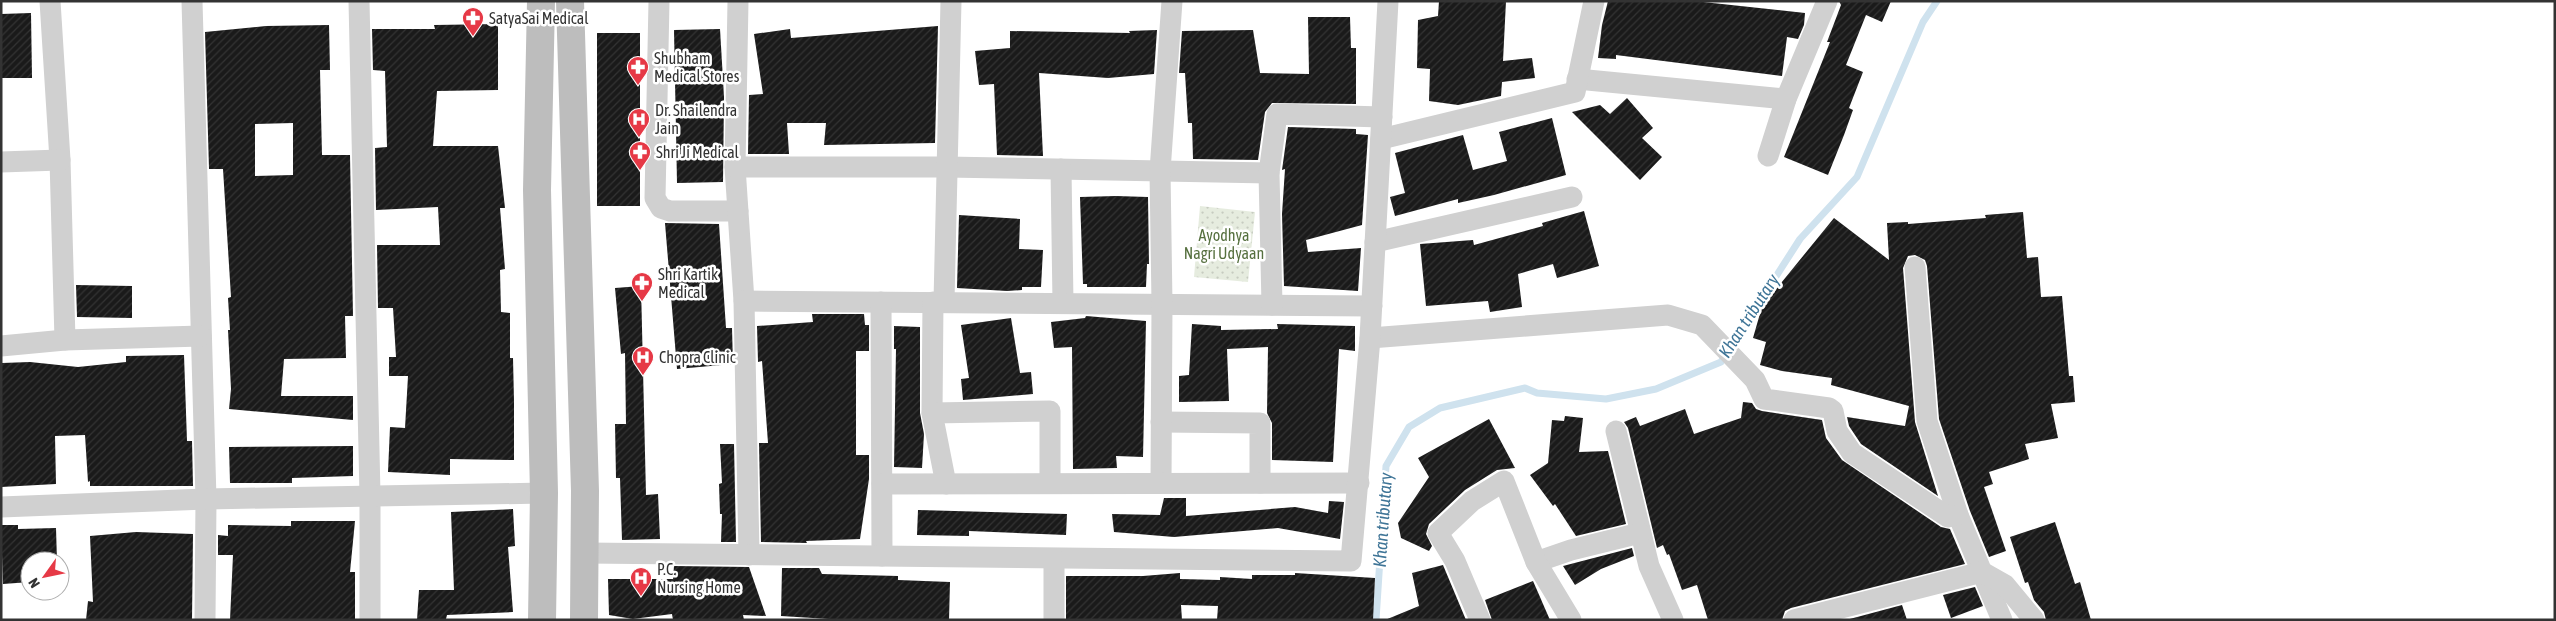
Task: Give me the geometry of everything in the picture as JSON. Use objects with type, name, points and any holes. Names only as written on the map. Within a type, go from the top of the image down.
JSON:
[{"type":"main road","points":[[541,1],[537,190],[544,493],[542,620]]},
{"type":"main road","points":[[571,1],[585,491],[584,620]]},
{"type":"street","points":[[50,1],[60,160],[65,340]]},
{"type":"street","points":[[192,1],[206,499],[205,620]]},
{"type":"street","points":[[353,1],[368,1]]},
{"type":"street","points":[[359,1],[370,495],[370,620]]},
{"type":"street","points":[[658,1],[655,198],[661,208],[670,211],[738,211]]},
{"type":"street","points":[[738,1],[736,167],[744,301],[749,555]]},
{"type":"street","points":[[946,484],[932,413],[946,167],[951,1]]},
{"type":"street","points":[[1161,483],[1162,304],[1160,171],[1172,1]]},
{"type":"street","points":[[585,553],[1351,561],[1370,338],[1388,1]]},
{"type":"street","points":[[1381,139],[1575,92],[1576,79],[1594,1]]},
{"type":"street","points":[[1768,156],[1786,99],[1827,1]]},
{"type":"street","points":[[1576,79],[1786,99]]},
{"type":"street","points":[[1272,305],[1269,173],[1277,114],[1382,117]]},
{"type":"street","points":[[1,162],[60,160]]},
{"type":"street","points":[[736,167],[946,167],[1269,173]]},
{"type":"street","points":[[1061,169],[1063,303]]},
{"type":"street","points":[[1375,242],[1572,197]]},
{"type":"street","points":[[1915,267],[1927,422],[1958,515],[2002,620]]},
{"type":"street","points":[[744,301],[1372,306]]},
{"type":"street","points":[[881,302],[882,556]]},
{"type":"street","points":[[1370,338],[1668,315],[1702,326],[1755,380],[1764,399],[1829,408],[1833,411],[1837,431],[1852,453],[1948,517],[1958,515]]},
{"type":"street","points":[[1,346],[65,340],[201,336]]},
{"type":"street","points":[[932,413],[1050,411],[1050,483]]},
{"type":"street","points":[[1161,422],[1260,423],[1260,483]]},
{"type":"street","points":[[1616,431],[1640,533],[1650,566],[1673,620]]},
{"type":"street","points":[[1480,620],[1455,561],[1438,533],[1472,500],[1504,481],[1536,562],[1571,620]]},
{"type":"street","points":[[882,484],[1359,483]]},
{"type":"street","points":[[1,507],[206,499],[544,493]]},
{"type":"street","points":[[1536,562],[1572,550],[1640,533]]},
{"type":"street","points":[[1054,559],[1054,620]]},
{"type":"street","points":[[1794,620],[1982,572],[2005,585],[2034,620]]},
{"type":"green space","name":"Ayodhya Nagri Udyaan","points":[[1200,206],[1255,212],[1248,282],[1194,277]]},
{"type":"building","points":[[1439,1],[1506,1],[1503,61],[1532,58],[1535,78],[1502,82],[1501,96],[1458,105],[1429,101],[1430,69],[1417,68],[1418,20],[1438,16]]},
{"type":"building","points":[[1608,1],[1694,1],[1805,13],[1804,25],[1798,39],[1787,37],[1782,76],[1616,55],[1616,59],[1598,58],[1602,25]]},
{"type":"building","points":[[1839,1],[1891,1],[1882,22],[1866,15],[1846,65],[1863,72],[1849,108],[1853,110],[1828,175],[1784,157],[1830,42],[1827,42],[1841,5]]},
{"type":"building","points":[[31,13],[32,78],[1,78],[1,14]]},
{"type":"building","points":[[1308,17],[1350,17],[1351,48],[1356,48],[1356,104],[1272,103],[1265,112],[1258,160],[1193,159],[1192,123],[1188,123],[1185,73],[1179,73],[1182,31],[1253,30],[1260,73],[1309,74]]},
{"type":"building","points":[[498,24],[498,90],[437,91],[433,146],[498,146],[505,208],[500,208],[505,269],[500,270],[501,312],[510,313],[510,358],[513,358],[514,460],[450,459],[450,475],[388,472],[390,427],[405,428],[408,376],[389,376],[389,357],[396,357],[393,308],[378,308],[377,245],[440,245],[438,207],[376,210],[375,148],[387,147],[385,71],[373,70],[372,29],[435,29],[434,25]]},
{"type":"building","points":[[329,25],[330,70],[320,70],[322,155],[350,155],[353,316],[345,316],[346,358],[284,359],[281,396],[353,396],[353,420],[229,409],[231,389],[228,298],[231,297],[223,169],[209,169],[205,32],[266,26]],"holes":[[[293,123],[293,175],[255,176],[255,124]]]},
{"type":"building","points":[[938,26],[935,143],[824,145],[826,123],[787,123],[789,154],[748,154],[749,95],[763,94],[754,34],[790,29],[791,38]]},
{"type":"building","points":[[720,29],[724,97],[723,182],[677,183],[674,30]]},
{"type":"building","points":[[1157,30],[1154,74],[1108,78],[1039,73],[1043,156],[997,155],[994,84],[979,85],[975,51],[1010,48],[1010,31],[1130,33],[1129,31]]},
{"type":"building","points":[[597,33],[640,33],[640,206],[597,206]]},
{"type":"building","points":[[1627,98],[1653,128],[1642,138],[1662,157],[1640,180],[1572,112],[1600,105],[1610,114]]},
{"type":"building","points":[[1552,118],[1566,175],[1494,195],[1458,203],[1458,199],[1395,216],[1390,197],[1405,193],[1395,153],[1463,135],[1473,170],[1507,161],[1499,132]]},
{"type":"building","points":[[1288,127],[1356,129],[1356,134],[1368,135],[1362,225],[1306,240],[1308,252],[1361,248],[1358,291],[1284,286],[1282,214],[1285,169],[1282,170]]},
{"type":"building","points":[[1080,197],[1148,197],[1149,264],[1147,264],[1146,287],[1087,287],[1087,284],[1083,284]]},
{"type":"building","points":[[1584,211],[1599,266],[1557,278],[1553,264],[1518,274],[1522,307],[1490,312],[1488,301],[1426,306],[1420,244],[1473,240],[1474,245],[1543,226],[1542,223]]},
{"type":"building","points":[[2023,212],[2027,258],[2038,257],[2041,297],[2062,296],[2069,376],[2073,376],[2075,402],[2051,404],[2058,438],[2025,444],[2029,459],[1989,472],[1993,484],[1984,487],[2006,551],[1989,557],[1970,511],[1939,419],[1925,260],[1915,255],[1908,256],[1903,268],[1915,422],[1938,496],[1861,444],[1849,426],[1847,417],[1905,426],[1909,406],[1831,385],[1832,378],[1782,371],[1760,365],[1766,342],[1753,338],[1765,296],[1768,299],[1834,218],[1889,260],[1887,223],[1908,222],[1908,224],[1986,218],[1985,215]]},
{"type":"building","points":[[959,215],[1020,219],[1019,249],[1043,250],[1041,287],[1022,287],[1022,290],[1007,291],[957,288]]},
{"type":"building","points":[[665,223],[719,224],[726,328],[732,328],[733,364],[677,369]]},
{"type":"building","points":[[76,285],[132,286],[132,318],[77,317]]},
{"type":"building","points":[[641,286],[646,495],[658,494],[660,539],[622,540],[620,478],[616,478],[615,424],[626,424],[625,353],[621,354],[615,288]]},
{"type":"building","points":[[812,314],[864,314],[865,325],[869,325],[869,351],[856,351],[856,455],[869,455],[869,479],[860,539],[806,541],[807,543],[761,542],[759,443],[768,443],[762,361],[758,362],[757,326],[813,322]]},
{"type":"building","points":[[1086,316],[1146,321],[1143,457],[1116,456],[1117,468],[1073,469],[1072,347],[1054,348],[1051,322],[1085,318]]},
{"type":"building","points":[[1011,318],[1020,373],[1031,372],[1033,394],[963,400],[961,379],[969,378],[961,325]]},
{"type":"building","points":[[1192,324],[1221,326],[1221,330],[1278,329],[1277,324],[1355,326],[1355,351],[1339,349],[1333,462],[1272,460],[1272,423],[1267,413],[1268,347],[1227,349],[1229,401],[1179,402],[1179,376],[1189,375]]},
{"type":"building","points":[[894,326],[920,327],[920,413],[924,434],[922,468],[894,467],[896,349],[894,349]]},
{"type":"building","points":[[184,355],[187,441],[192,441],[193,486],[90,486],[90,481],[88,482],[85,435],[55,436],[56,484],[1,487],[2,363],[30,362],[78,367],[126,362],[126,356]]},
{"type":"building","points":[[1743,402],[1752,403],[1756,409],[1762,411],[1822,420],[1826,438],[1842,460],[1941,527],[1950,529],[1965,564],[1791,608],[1785,611],[1782,620],[1708,620],[1697,585],[1682,590],[1669,554],[1667,555],[1663,545],[1657,548],[1628,428],[1624,422],[1636,417],[1640,426],[1685,409],[1694,434],[1741,418]]},
{"type":"building","points":[[1565,416],[1583,418],[1579,452],[1608,451],[1626,524],[1576,536],[1555,504],[1553,506],[1530,475],[1548,463],[1552,420],[1564,421]]},
{"type":"building","points":[[1489,419],[1515,468],[1497,470],[1465,490],[1429,524],[1426,534],[1432,546],[1429,551],[1401,538],[1398,523],[1429,477],[1418,458]]},
{"type":"building","points":[[720,444],[734,444],[736,542],[721,542],[722,514],[720,514],[719,484],[722,483]]},
{"type":"building","points":[[353,446],[353,476],[292,478],[292,483],[230,483],[229,447]]},
{"type":"building","points":[[1164,498],[1186,498],[1186,516],[1295,507],[1328,513],[1329,501],[1344,502],[1340,539],[1278,528],[1174,537],[1114,532],[1112,514],[1160,515]]},
{"type":"building","points":[[513,509],[515,546],[508,547],[513,612],[447,615],[446,619],[417,620],[419,590],[454,590],[451,512]]},
{"type":"building","points":[[918,510],[1067,514],[1066,535],[969,531],[969,536],[917,535]]},
{"type":"building","points":[[291,521],[355,521],[350,572],[355,572],[355,620],[230,620],[233,555],[218,555],[218,535],[228,536],[228,525],[291,526]]},
{"type":"building","points":[[2055,522],[2075,584],[2080,582],[2091,620],[2046,620],[2044,612],[2034,600],[2028,582],[2025,583],[2010,537]]},
{"type":"building","points":[[1,525],[18,525],[18,529],[56,528],[57,551],[20,551],[20,583],[3,584]]},
{"type":"building","points":[[136,532],[193,534],[192,620],[86,620],[88,601],[93,602],[90,536]]},
{"type":"building","points":[[1632,548],[1634,556],[1601,569],[1575,585],[1563,566]]},
{"type":"building","points":[[1443,565],[1466,620],[1385,620],[1419,606],[1412,573]]},
{"type":"building","points":[[674,566],[749,567],[766,616],[743,615],[744,620],[673,620],[672,614],[633,619],[609,615],[608,579],[673,579]]},
{"type":"building","points":[[782,568],[819,568],[822,574],[898,576],[898,580],[950,582],[949,620],[845,620],[781,616]]},
{"type":"building","points":[[1180,573],[1180,579],[1220,580],[1220,577],[1252,579],[1252,575],[1295,575],[1295,573],[1375,578],[1373,620],[1217,620],[1218,606],[1181,605],[1182,620],[1066,620],[1066,576],[1143,576]]},
{"type":"building","points":[[1533,581],[1550,620],[1492,620],[1485,600]]},
{"type":"building","points":[[1975,587],[1983,606],[1951,618],[1943,595]]},
{"type":"building","points":[[1902,605],[1907,620],[1846,620]]},
{"type":"waterway","name":"Khan tributary","points":[[1376,620],[1386,466],[1409,427],[1440,408],[1525,388],[1537,393],[1606,399],[1656,389],[1721,362],[1800,239],[1857,177],[1923,22],[1937,1]]},
{"type":"place","name":"SatyaSai Medical","points":[[473,37]]},
{"type":"place","name":"Shubham Medical Stores","points":[[638,86]]},
{"type":"place","name":"Dr. Shailendra Jain","points":[[639,138]]},
{"type":"place","name":"Shri Ji Medical","points":[[640,171]]},
{"type":"place","name":"Shri Kartik Medical","points":[[642,302]]},
{"type":"place","name":"Chopra Clinic","points":[[643,376]]},
{"type":"place","name":"P.C. Nursing Home","points":[[641,597]]}]
